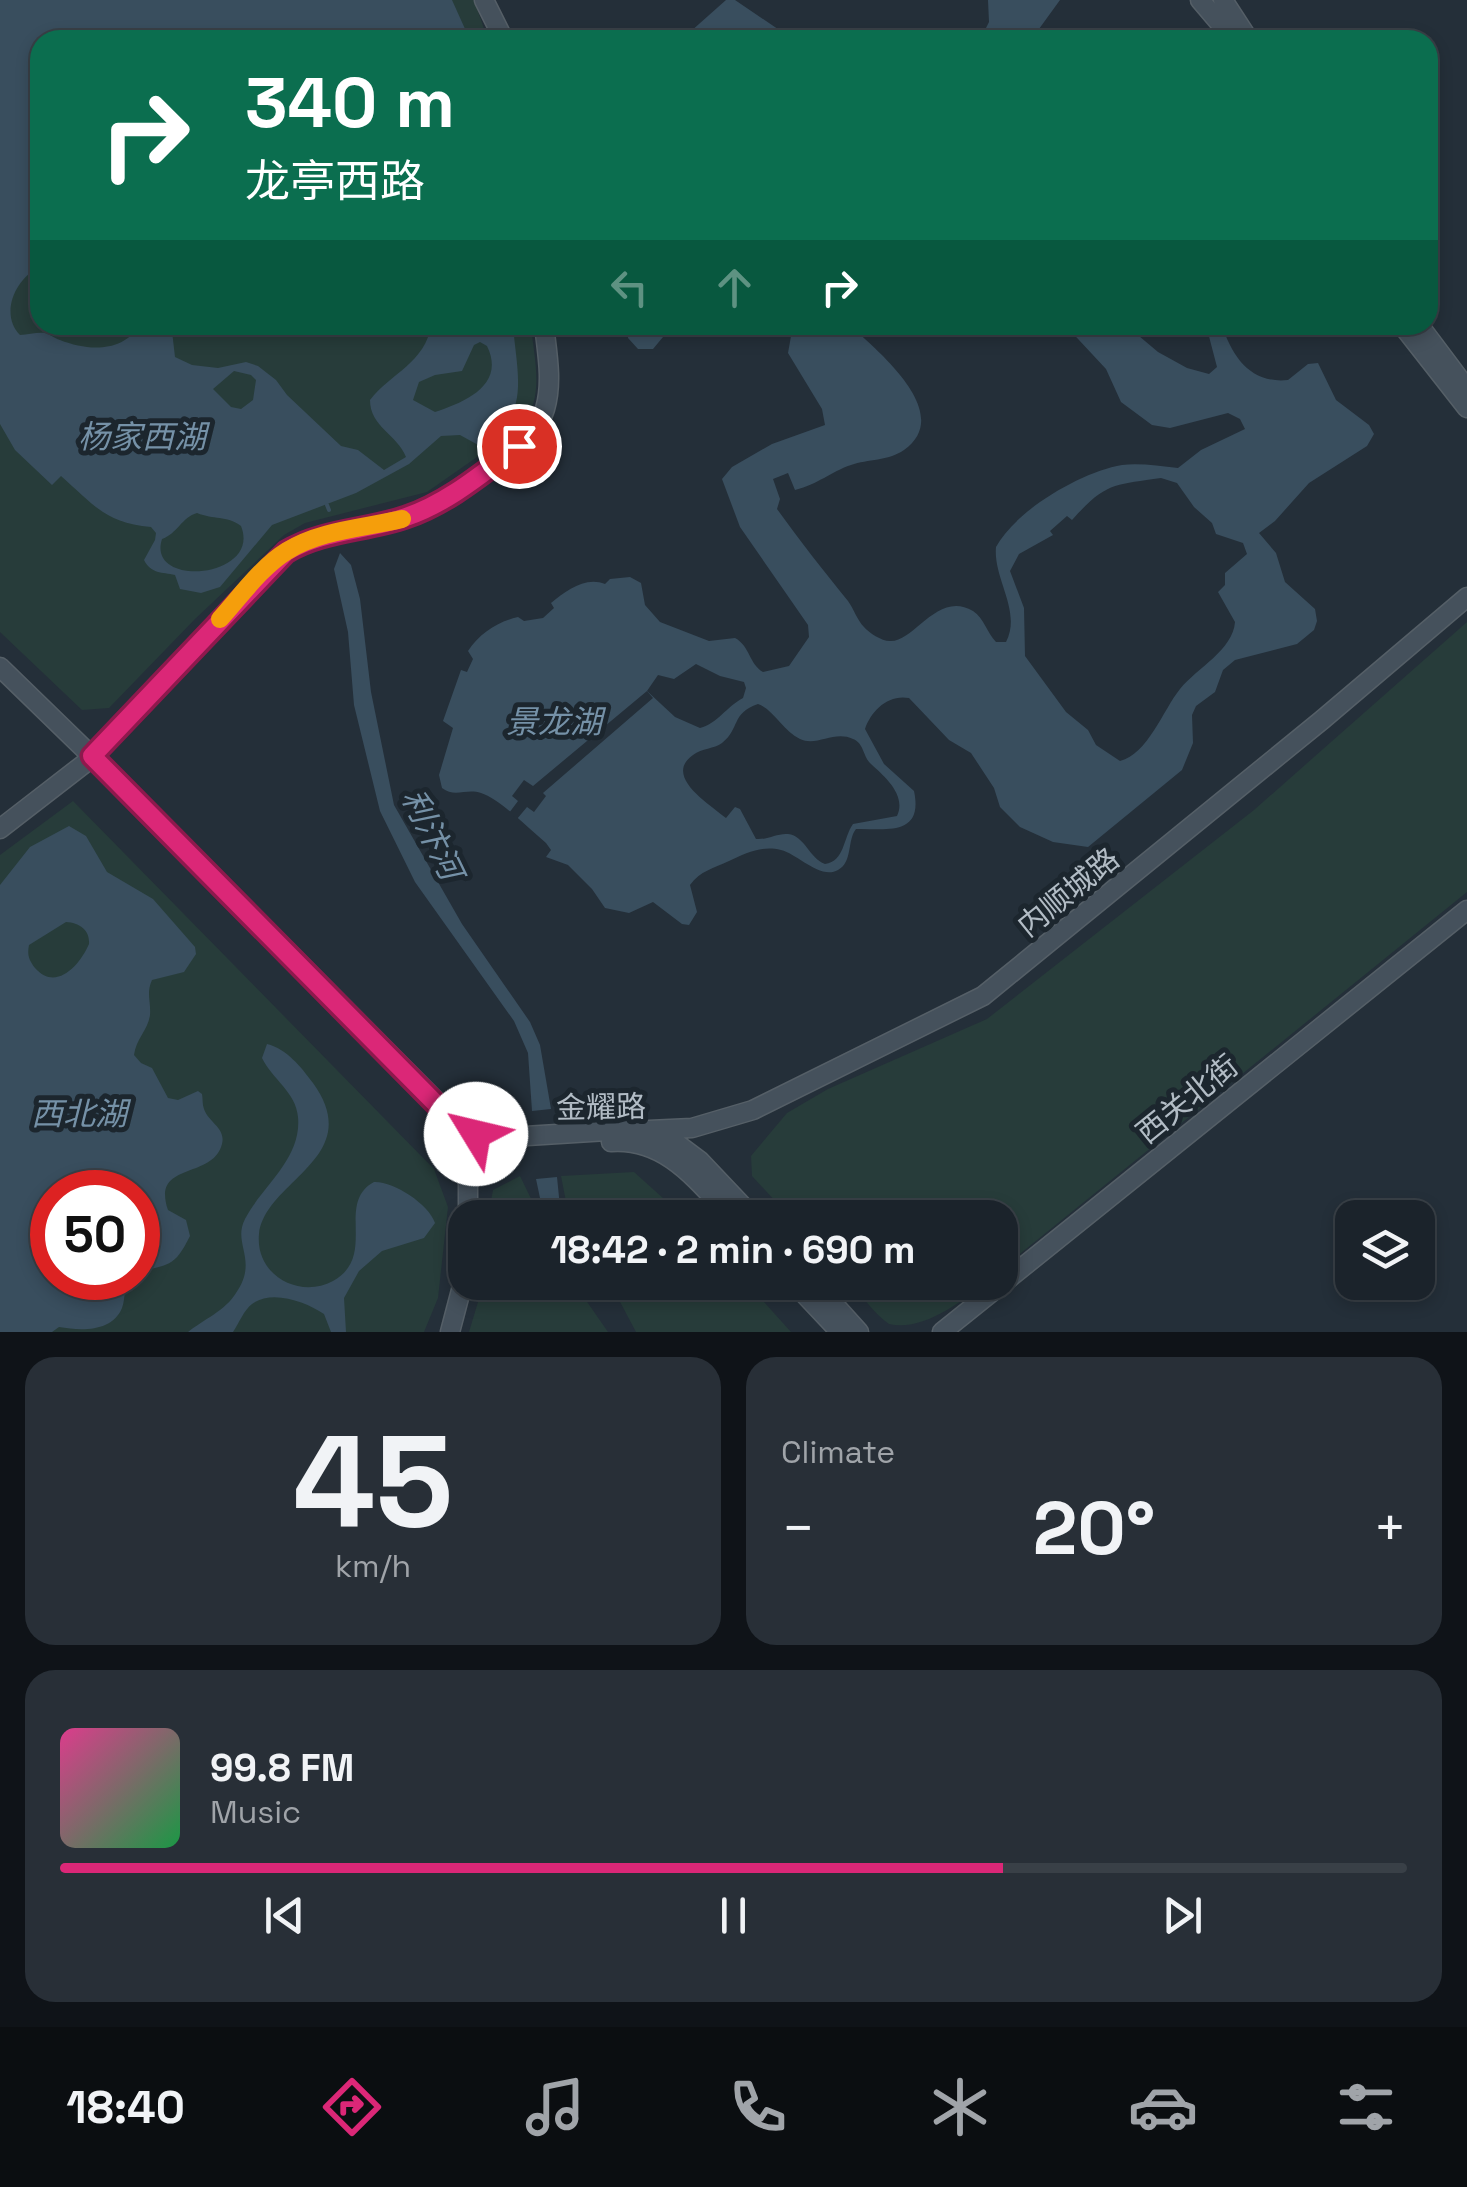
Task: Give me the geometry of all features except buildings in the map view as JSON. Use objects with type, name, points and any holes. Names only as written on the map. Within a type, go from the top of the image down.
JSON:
[{"type":"street","points":[[484,0],[499,30]]},
{"type":"street","points":[[1200,0],[1226,30]]},
{"type":"street","points":[[1223,0],[1242,30]]},
{"type":"street","points":[[0,829],[88,760],[286,552],[312,539],[428,509],[519,446],[537,426],[547,402],[545,335]]},
{"type":"street","points":[[1410,335],[1467,408]]},
{"type":"street","points":[[1427,335],[1467,388]]},
{"type":"street","name":"内顺城路","points":[[650,1130],[692,1128],[753,1110],[983,996],[1467,597]]},
{"type":"street","points":[[0,667],[435,1119],[471,1136],[469,1200]]},
{"type":"street","points":[[0,683],[88,760]]},
{"type":"street","name":"西关北街","points":[[942,1332],[1467,910]]},
{"type":"street","name":"金耀路","points":[[471,1136],[650,1130],[684,1147],[736,1200]]},
{"type":"street","name":"金耀路","points":[[471,1136],[494,1150],[641,1142],[688,1172],[715,1200]]},
{"type":"street","points":[[450,1332],[459,1300]]},
{"type":"street","points":[[810,1300],[840,1332]]},
{"type":"street","points":[[831,1300],[860,1332]]},
{"type":"green space","points":[[0,0],[474,0],[484,30],[30,30],[30,335],[532,335],[536,392],[520,427],[427,492],[305,523],[284,535],[109,708],[82,710],[0,632]]},
{"type":"green space","points":[[1467,622],[1467,892],[1018,1255],[1018,1200],[774,1200],[752,1176],[751,1156],[787,1113],[828,1089],[987,1019],[1254,810]]},
{"type":"green space","points":[[73,801],[434,1169],[448,1207],[438,1298],[424,1332],[0,1332],[0,855]]},
{"type":"green space","points":[[634,1172],[665,1200],[566,1200],[561,1176]]},
{"type":"green space","points":[[520,1176],[532,1200],[491,1200],[493,1190]]},
{"type":"green space","points":[[479,1300],[586,1300],[608,1332],[469,1332]]},
{"type":"green space","points":[[619,1300],[762,1300],[791,1332],[636,1332]]},
{"type":"green space","points":[[864,1300],[963,1300],[915,1324],[889,1324]]},
{"type":"water","name":"杨家西湖","points":[[0,0],[452,0],[466,30],[30,30],[30,274],[13,298],[11,318],[20,335],[49,335],[71,344],[104,347],[132,335],[172,335],[175,357],[192,365],[218,368],[246,362],[258,366],[341,446],[358,450],[384,470],[406,457],[374,417],[370,400],[415,358],[429,335],[514,335],[518,394],[508,422],[497,435],[480,446],[460,435],[441,436],[409,464],[356,493],[272,525],[220,587],[201,593],[180,589],[175,575],[157,572],[147,565],[144,560],[156,533],[151,527],[112,517],[61,476],[52,485],[15,450],[0,424]],"holes":[[[480,342],[487,346],[491,371],[487,381],[470,397],[435,412],[413,400],[419,382],[462,371],[474,345]],[[234,371],[256,380],[253,400],[241,409],[231,407],[213,389]],[[197,513],[241,526],[243,544],[235,557],[221,566],[186,571],[171,565],[162,555],[162,539]]]},
{"type":"water","points":[[726,0],[735,0],[779,30],[692,30]]},
{"type":"water","points":[[988,0],[1060,0],[1038,30],[985,30],[989,22]]},
{"type":"water","name":"景龙湖","points":[[791,335],[860,335],[892,366],[917,401],[921,418],[918,435],[898,454],[851,465],[795,490],[788,473],[773,479],[780,499],[777,509],[864,627],[876,637],[891,641],[900,639],[938,611],[960,606],[977,614],[996,642],[1006,642],[1011,619],[996,547],[1018,520],[1051,495],[1088,476],[1122,465],[1178,468],[1201,450],[1245,429],[1240,419],[1228,413],[1170,428],[1152,425],[1121,402],[1106,369],[1074,335],[1138,335],[1187,368],[1209,374],[1217,367],[1209,335],[1226,335],[1238,358],[1263,378],[1288,380],[1308,364],[1318,363],[1336,400],[1369,425],[1374,434],[1367,446],[1309,483],[1259,533],[1276,553],[1285,582],[1315,609],[1314,630],[1297,644],[1235,660],[1223,670],[1215,692],[1196,706],[1192,715],[1193,743],[1182,770],[1088,847],[1053,842],[1020,827],[1000,807],[994,788],[971,753],[949,740],[909,698],[901,697],[881,705],[865,729],[884,764],[914,791],[913,817],[907,823],[889,829],[856,829],[846,862],[831,872],[817,869],[788,852],[767,848],[713,868],[690,885],[697,912],[689,925],[653,902],[629,913],[605,908],[568,865],[546,857],[551,850],[546,843],[497,801],[481,793],[442,788],[439,775],[453,728],[443,721],[461,670],[467,672],[473,659],[468,651],[490,629],[510,619],[543,618],[554,608],[551,603],[576,586],[630,577],[641,583],[645,605],[660,622],[709,641],[735,638],[763,672],[789,666],[809,637],[808,625],[740,527],[722,479],[732,467],[772,444],[825,425],[822,409],[788,353]],"holes":[[[1161,478],[1177,483],[1194,507],[1212,523],[1216,534],[1243,543],[1247,554],[1225,573],[1225,585],[1218,592],[1235,622],[1233,632],[1213,658],[1180,689],[1139,750],[1120,761],[1096,745],[1088,730],[1066,712],[1025,656],[1024,608],[1010,571],[1019,554],[1053,535],[1050,531],[1067,516],[1072,520],[1112,487]],[[696,664],[744,682],[746,688],[743,698],[700,728],[675,717],[647,691],[658,675],[674,679]],[[758,704],[800,739],[839,736],[857,741],[868,761],[897,793],[897,816],[853,824],[840,854],[825,864],[794,836],[756,839],[740,809],[735,807],[726,818],[692,789],[683,772],[685,763],[728,738],[739,717]]]},
{"type":"water","points":[[663,337],[653,349],[638,349],[628,338]]},
{"type":"water","points":[[340,553],[351,565],[360,599],[371,692],[394,805],[462,924],[530,1022],[540,1045],[551,1109],[532,1111],[528,1053],[514,1021],[415,882],[380,811],[354,705],[348,632],[334,569]]},
{"type":"water","name":"西北湖","points":[[69,826],[86,836],[107,872],[153,899],[195,947],[196,954],[184,972],[152,980],[149,1020],[134,1055],[152,1068],[168,1098],[178,1100],[198,1091],[202,1094],[204,1109],[223,1138],[216,1155],[207,1163],[168,1184],[168,1210],[186,1220],[190,1236],[179,1254],[160,1267],[160,1170],[30,1170],[30,1300],[123,1300],[117,1316],[104,1326],[0,1332],[0,885],[30,847]],"holes":[[[66,922],[80,926],[88,935],[89,944],[73,967],[51,977],[35,968],[29,945]]]},
{"type":"water","points":[[267,1044],[287,1054],[313,1083],[326,1109],[328,1131],[321,1149],[265,1215],[259,1234],[260,1249],[272,1272],[282,1280],[307,1287],[333,1281],[346,1270],[353,1258],[357,1203],[374,1182],[391,1185],[409,1195],[426,1208],[435,1223],[424,1238],[382,1251],[359,1271],[344,1298],[346,1332],[331,1332],[324,1314],[279,1297],[252,1304],[233,1332],[188,1332],[220,1310],[236,1293],[245,1271],[241,1236],[245,1219],[287,1159],[298,1132],[296,1108],[262,1058]]},
{"type":"water","points":[[557,1177],[559,1200],[540,1200],[536,1179]]},
{"type":"pier","points":[[647,691],[653,698],[543,793],[546,796],[534,812],[527,807],[517,819],[509,813],[518,801],[512,796],[524,780],[533,786]]},
{"type":"waterway","points":[[327,505],[329,510]]},
{"type":"slow traffic","points":[[220,619],[292,548],[312,539],[402,519]]},
{"type":"route","points":[[476,1134],[443,1111],[92,756],[286,552],[312,539],[428,509],[519,446]]},
{"type":"water label","name":"利汴河","points":[[432,834]]}]
